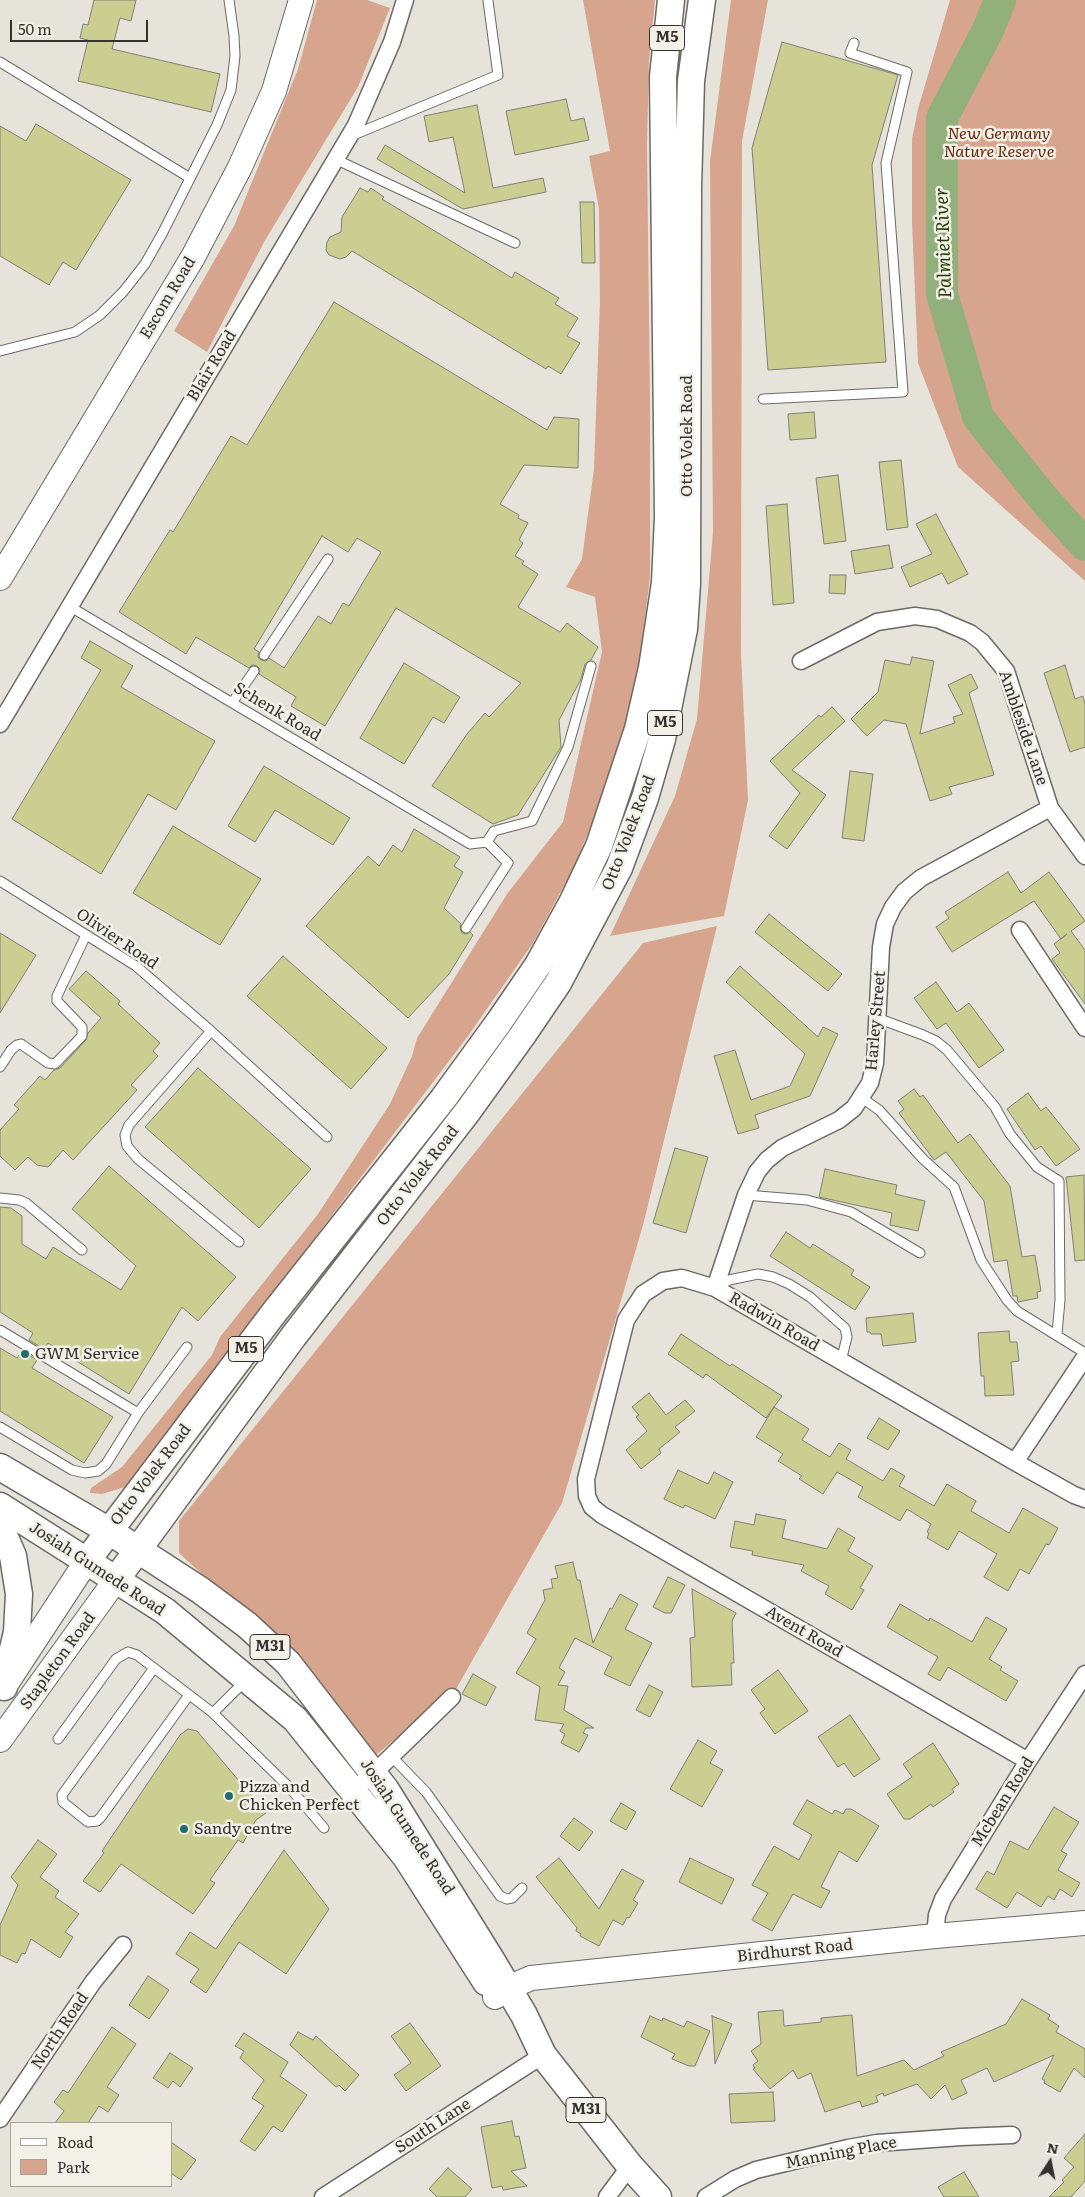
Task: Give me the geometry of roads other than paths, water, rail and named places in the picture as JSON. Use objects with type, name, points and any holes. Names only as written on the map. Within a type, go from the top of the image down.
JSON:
[{"type":"main road","name":"Otto Volek Road","points":[[109,1531],[273,1314],[443,1099],[500,1022],[538,965],[572,903],[599,846],[638,729],[652,668],[665,583],[668,517],[663,77],[671,0]]},
{"type":"main road","name":"Otto Volek Road","points":[[139,1550],[293,1337],[468,1112],[558,983],[619,868],[645,798],[662,739],[684,629],[687,584],[688,188],[691,81],[702,0]]},
{"type":"main road","name":"Josiah Gumede Road","points":[[0,1467],[109,1531],[200,1590],[246,1625],[288,1663],[382,1764],[467,1918],[502,1993]]},
{"type":"main road","name":"Josiah Gumede Road","points":[[0,1506],[115,1581],[165,1611],[295,1720],[406,1857],[502,1993],[524,2015],[539,2049],[630,2166],[658,2197]]},
{"type":"main road","points":[[0,1526],[13,1556],[19,1594],[15,1640],[2,1690]]},
{"type":"main road","name":"M5","points":[[86,1562],[109,1531]]},
{"type":"main road","name":"M5","points":[[115,1581],[139,1550]]},
{"type":"street","name":"Escom Road","points":[[1,576],[193,257],[236,175],[274,91],[301,0]]},
{"type":"street","name":"Blair Road","points":[[0,724],[356,125],[392,42],[405,0]]},
{"type":"street","name":"Ambleside Lane","points":[[801,661],[877,622],[915,616],[937,619],[970,633],[982,642],[1006,671],[1050,808],[1085,856]]},
{"type":"street","name":"Harley Street","points":[[715,1288],[746,1195],[757,1172],[767,1160],[782,1148],[839,1120],[854,1108],[870,1083],[875,1063],[881,947],[886,924],[893,907],[904,892],[921,878],[1050,808]]},
{"type":"street","points":[[1020,930],[1082,1018]]},
{"type":"street","name":"Radwin Road","points":[[587,1496],[586,1479],[626,1320],[643,1294],[663,1281],[682,1278],[715,1288],[1015,1462],[1074,1495],[1085,1499]]},
{"type":"street","points":[[1015,1462],[1085,1357]]},
{"type":"street","name":"Avent Road","points":[[587,1496],[592,1507],[602,1515],[1028,1761]]},
{"type":"street","name":"Stapleton Road","points":[[2,1690],[86,1562]]},
{"type":"street","name":"Stapleton Road","points":[[0,1740],[115,1581]]},
{"type":"street","name":"Mcbean Road","points":[[935,1936],[937,1915],[943,1899],[1028,1761],[1085,1674]]},
{"type":"street","points":[[353,1790],[452,1696]]},
{"type":"street","name":"Birdhurst Road","points":[[502,1993],[531,1978],[935,1936],[1085,1923]]},
{"type":"street","name":"North Road","points":[[0,2119],[93,1982],[123,1945]]},
{"type":"street","name":"South Lane","points":[[323,2197],[539,2049]]},
{"type":"street","name":"Manning Place","points":[[706,2197],[734,2179],[756,2170],[848,2148],[877,2143],[961,2136],[1012,2135]]},
{"type":"street","points":[[607,2197],[630,2166]]},
{"type":"lane","points":[[0,351],[75,332],[100,315],[123,292],[145,264],[217,125],[231,90],[235,56],[229,0]]},
{"type":"lane","points":[[349,137],[498,75],[488,1]]},
{"type":"lane","points":[[763,399],[903,392],[886,163],[907,72],[850,53],[854,43]]},
{"type":"lane","points":[[0,62],[190,178]]},
{"type":"lane","points":[[335,159],[515,243]]},
{"type":"lane","points":[[264,655],[328,559]]},
{"type":"lane","name":"Schenk Road","points":[[69,606],[470,844],[488,842]]},
{"type":"lane","points":[[466,928],[508,862],[488,842],[494,831],[532,821],[568,747],[591,666]]},
{"type":"lane","points":[[232,703],[254,671]]},
{"type":"lane","name":"Olivier Road","points":[[0,881],[136,966],[212,1031],[326,1137]]},
{"type":"lane","points":[[0,1067],[17,1044],[21,1044],[48,1063],[55,1064],[82,1036],[82,1028],[57,1001],[57,996],[86,935]]},
{"type":"lane","points":[[877,1018],[922,1034],[936,1041],[947,1050],[995,1107],[1010,1134],[1037,1167],[1059,1181],[1060,1300],[1056,1334]]},
{"type":"lane","points":[[212,1031],[129,1125],[125,1135],[127,1146],[138,1159],[239,1242]]},
{"type":"lane","points":[[862,1098],[879,1110],[923,1159],[954,1187],[981,1260],[1007,1300],[1018,1311],[1085,1353]]},
{"type":"lane","points":[[746,1195],[807,1200],[851,1212],[920,1253]]},
{"type":"lane","points":[[0,1198],[26,1202],[82,1250]]},
{"type":"lane","points":[[715,1288],[729,1280],[758,1274],[773,1277],[789,1284],[810,1297],[845,1328],[847,1337],[841,1361]]},
{"type":"lane","points":[[0,1330],[138,1413]]},
{"type":"lane","points":[[0,1427],[72,1470],[85,1473],[98,1471],[106,1464],[138,1413],[187,1347]]},
{"type":"lane","points":[[58,1739],[116,1659],[128,1652],[136,1654],[213,1713],[290,1788],[324,1828]]},
{"type":"lane","points":[[154,1668],[62,1795],[63,1802],[88,1822],[98,1820],[101,1817],[189,1695]]},
{"type":"lane","points":[[213,1713],[246,1680]]},
{"type":"lane","points":[[382,1764],[426,1792],[500,1896],[507,1899],[512,1898],[522,1888]]},
{"type":"waterway","name":"Palmiet River","points":[[1000,0],[989,28],[942,118],[942,294],[978,417],[1043,498],[1085,545]]},
{"type":"place","name":"GWM Service","points":[[25,1354]]},
{"type":"place","name":"Pizza and Chicken Perfect","points":[[229,1796]]},
{"type":"place","name":"Sandy centre","points":[[184,1829]]},
{"type":"park label","name":"New Germany Nature Reserve","points":[[999,143]]}]
